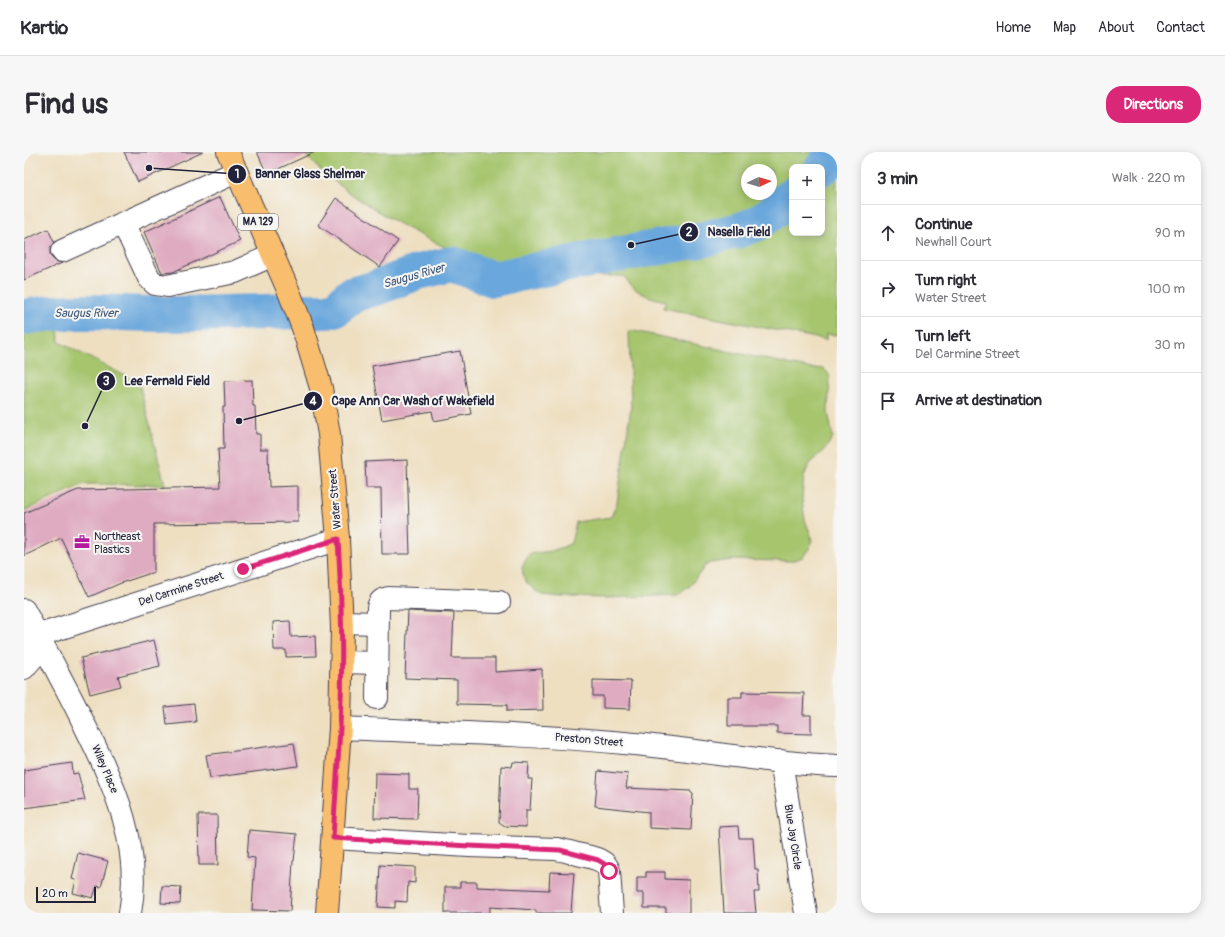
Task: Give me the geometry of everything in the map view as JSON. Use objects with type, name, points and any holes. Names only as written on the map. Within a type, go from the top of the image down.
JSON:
[{"type":"main road","name":"Water Street","points":[[228,152],[289,292],[303,328],[315,367],[325,412],[332,464],[338,539],[342,622],[342,662],[340,728],[327,913]]},
{"type":"street","points":[[62,251],[236,172]]},
{"type":"street","points":[[123,223],[149,278],[158,285],[167,286],[235,272],[273,255]]},
{"type":"street","name":"Del Carmine Street","points":[[35,641],[338,539]]},
{"type":"street","points":[[377,698],[378,604],[382,600],[386,598],[499,602]]},
{"type":"street","name":"Wiley Place","points":[[24,610],[35,641],[95,745],[118,800],[130,842],[133,861],[133,885],[130,913]]},
{"type":"street","points":[[342,622],[378,623]]},
{"type":"street","points":[[24,668],[35,641]]},
{"type":"street","points":[[342,662],[377,663]]},
{"type":"street","name":"Preston Street","points":[[340,728],[568,738],[837,766]]},
{"type":"street","name":"Blue Jay Circle","points":[[781,761],[806,913]]},
{"type":"street","points":[[333,838],[560,850],[598,860],[606,865],[609,871],[612,913]]},
{"type":"green space","points":[[302,152],[816,152],[817,156],[823,152],[837,152],[837,335],[826,334],[826,340],[663,308],[666,301],[653,298],[642,293],[633,287],[624,276],[593,276],[585,272],[526,278],[511,275],[453,251],[407,228],[383,215],[339,185]]},
{"type":"green space","points":[[58,312],[59,342],[139,383],[165,485],[84,484],[24,511],[24,317]]},
{"type":"green space","points":[[629,331],[812,369],[823,368],[828,373],[830,378],[828,412],[833,437],[824,451],[815,458],[808,467],[804,476],[802,499],[805,520],[812,541],[811,546],[803,557],[791,561],[731,560],[710,563],[705,566],[689,587],[677,595],[606,598],[561,597],[542,595],[527,583],[522,567],[529,554],[545,552],[566,546],[571,543],[576,522],[611,517],[617,503],[631,407]]},
{"type":"building","points":[[124,152],[203,152],[138,182]]},
{"type":"building","points":[[257,152],[315,152],[267,174]]},
{"type":"building","points":[[220,197],[240,241],[173,272],[162,273],[144,232]]},
{"type":"building","points":[[336,198],[398,241],[380,267],[318,225]]},
{"type":"building","points":[[48,229],[54,242],[50,249],[50,256],[55,261],[62,263],[24,280],[24,240]]},
{"type":"building","points":[[460,351],[471,414],[434,421],[432,411],[382,420],[372,366]]},
{"type":"building","points":[[252,380],[256,434],[260,434],[260,449],[268,449],[269,487],[298,486],[298,522],[154,524],[154,572],[121,583],[89,597],[61,538],[24,556],[24,513],[78,490],[220,487],[218,449],[224,449],[224,381]]},
{"type":"building","points":[[407,460],[410,554],[382,554],[381,488],[366,488],[365,462]]},
{"type":"building","points":[[408,611],[454,613],[452,658],[495,658],[495,672],[542,669],[543,710],[507,711],[507,705],[457,704],[457,680],[405,678]]},
{"type":"building","points":[[290,621],[291,637],[315,636],[316,656],[286,657],[286,650],[274,650],[273,622]]},
{"type":"building","points":[[154,640],[160,666],[118,676],[121,686],[90,694],[81,658]]},
{"type":"building","points":[[593,680],[631,681],[630,709],[603,708],[603,696],[593,696]]},
{"type":"building","points":[[742,692],[804,693],[803,715],[811,715],[811,734],[777,733],[777,726],[728,726],[728,697],[742,697]]},
{"type":"building","points":[[194,704],[196,722],[167,725],[165,707]]},
{"type":"building","points":[[294,743],[298,766],[210,778],[206,755]]},
{"type":"building","points":[[513,762],[529,763],[528,779],[532,779],[530,810],[526,810],[526,827],[505,826],[499,822],[501,766],[512,767]]},
{"type":"building","points":[[72,763],[73,774],[78,773],[85,800],[24,808],[24,770]]},
{"type":"building","points":[[598,771],[628,774],[626,788],[691,791],[691,793],[693,793],[691,830],[649,828],[649,812],[595,806]]},
{"type":"building","points":[[375,773],[409,774],[409,789],[418,789],[417,819],[374,818]]},
{"type":"building","points":[[198,815],[217,815],[218,865],[199,865]]},
{"type":"building","points":[[738,826],[739,838],[753,838],[755,869],[758,869],[759,892],[754,892],[756,913],[724,913],[719,827]]},
{"type":"building","points":[[249,830],[297,834],[293,861],[290,911],[252,910],[255,858],[247,857]]},
{"type":"building","points":[[78,853],[108,861],[101,887],[97,886],[93,898],[73,893],[76,880],[72,879]]},
{"type":"building","points":[[380,865],[415,867],[415,883],[408,882],[407,902],[395,901],[395,908],[378,907]]},
{"type":"building","points":[[550,872],[574,873],[571,913],[536,913],[536,910],[490,907],[490,913],[445,913],[445,887],[460,887],[460,882],[477,882],[477,887],[549,890]]},
{"type":"building","points":[[646,872],[665,872],[665,879],[689,880],[689,913],[666,913],[666,908],[644,908],[644,893],[637,893],[637,877],[646,877]]},
{"type":"building","points":[[162,886],[181,887],[180,904],[161,903]]},
{"type":"waterway","name":"Saugus River","points":[[825,166],[837,156]]},
{"type":"waterway","name":"Saugus River","points":[[24,317],[41,314],[75,312],[160,314],[328,311],[337,308],[351,295],[376,288],[418,272],[452,264],[493,279],[705,239],[740,230],[756,224],[772,213],[789,198]]},
{"type":"place","name":"Banner Glass Shelmar","points":[[149,168]]},
{"type":"place","name":"Nasella Field","points":[[631,245]]},
{"type":"place","name":"Cape Ann Car Wash of Wakefield","points":[[239,421]]},
{"type":"place","name":"Lee Fernald Field","points":[[85,426]]},
{"type":"place","name":"Northeast Plastics","points":[[82,542]]},
{"type":"route","points":[[243,569],[338,539],[341,582],[342,680],[333,838],[569,851],[603,862],[609,871]]}]
